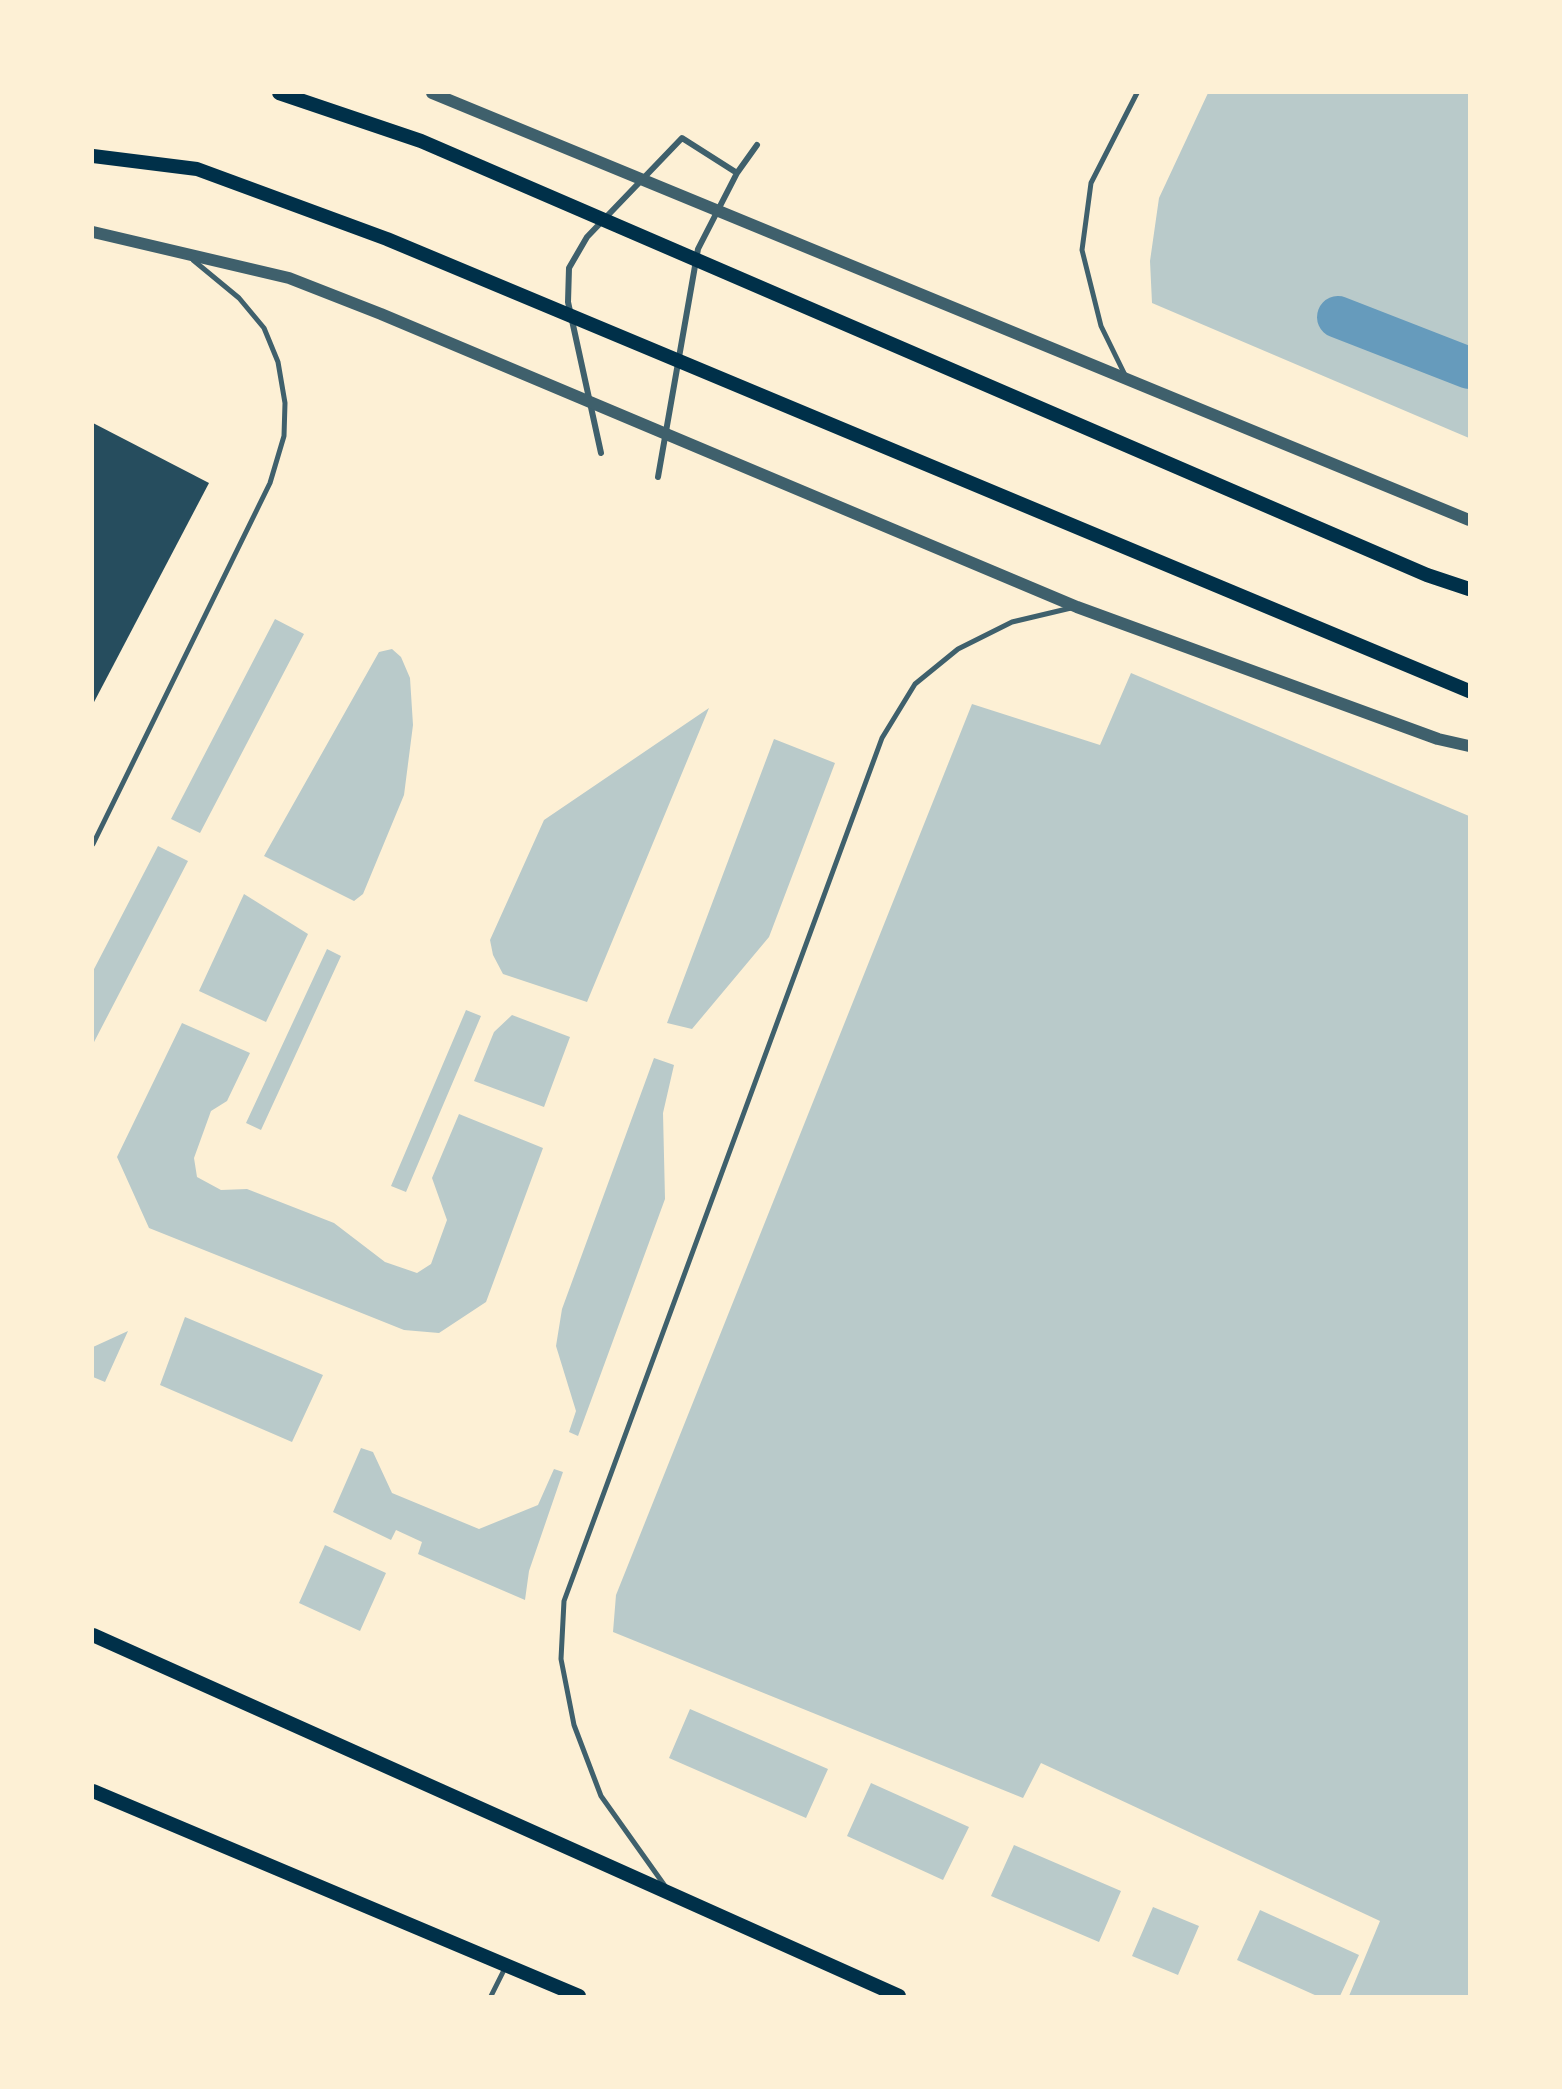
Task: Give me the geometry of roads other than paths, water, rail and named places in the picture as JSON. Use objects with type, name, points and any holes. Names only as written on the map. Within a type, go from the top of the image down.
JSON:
[{"type":"main road","points":[[279,93],[421,141],[1427,575],[1469,589]]},
{"type":"main road","points":[[93,156],[197,169],[387,239],[1469,691]]},
{"type":"main road","points":[[93,1634],[899,1996]]},
{"type":"main road","points":[[93,1791],[579,1996]]},
{"type":"street","points":[[432,93],[1469,520]]},
{"type":"street","points":[[601,453],[568,302],[569,268],[587,237],[682,138],[737,173]]},
{"type":"street","points":[[658,477],[698,249],[737,173],[757,145]]},
{"type":"street","points":[[93,232],[289,278],[381,314],[1077,607],[1438,739],[1469,746]]},
{"type":"lane","points":[[1126,377],[1101,327],[1082,250],[1091,183],[1137,93]]},
{"type":"lane","points":[[93,844],[270,483],[284,436],[285,403],[278,362],[264,328],[239,298],[185,253]]},
{"type":"lane","points":[[671,1894],[601,1796],[574,1725],[561,1659],[564,1601],[882,738],[915,684],[958,649],[1012,622],[1077,607]]},
{"type":"lane","points":[[491,1996],[506,1965]]},
{"type":"waterway","points":[[1338,317],[1469,368]]}]
